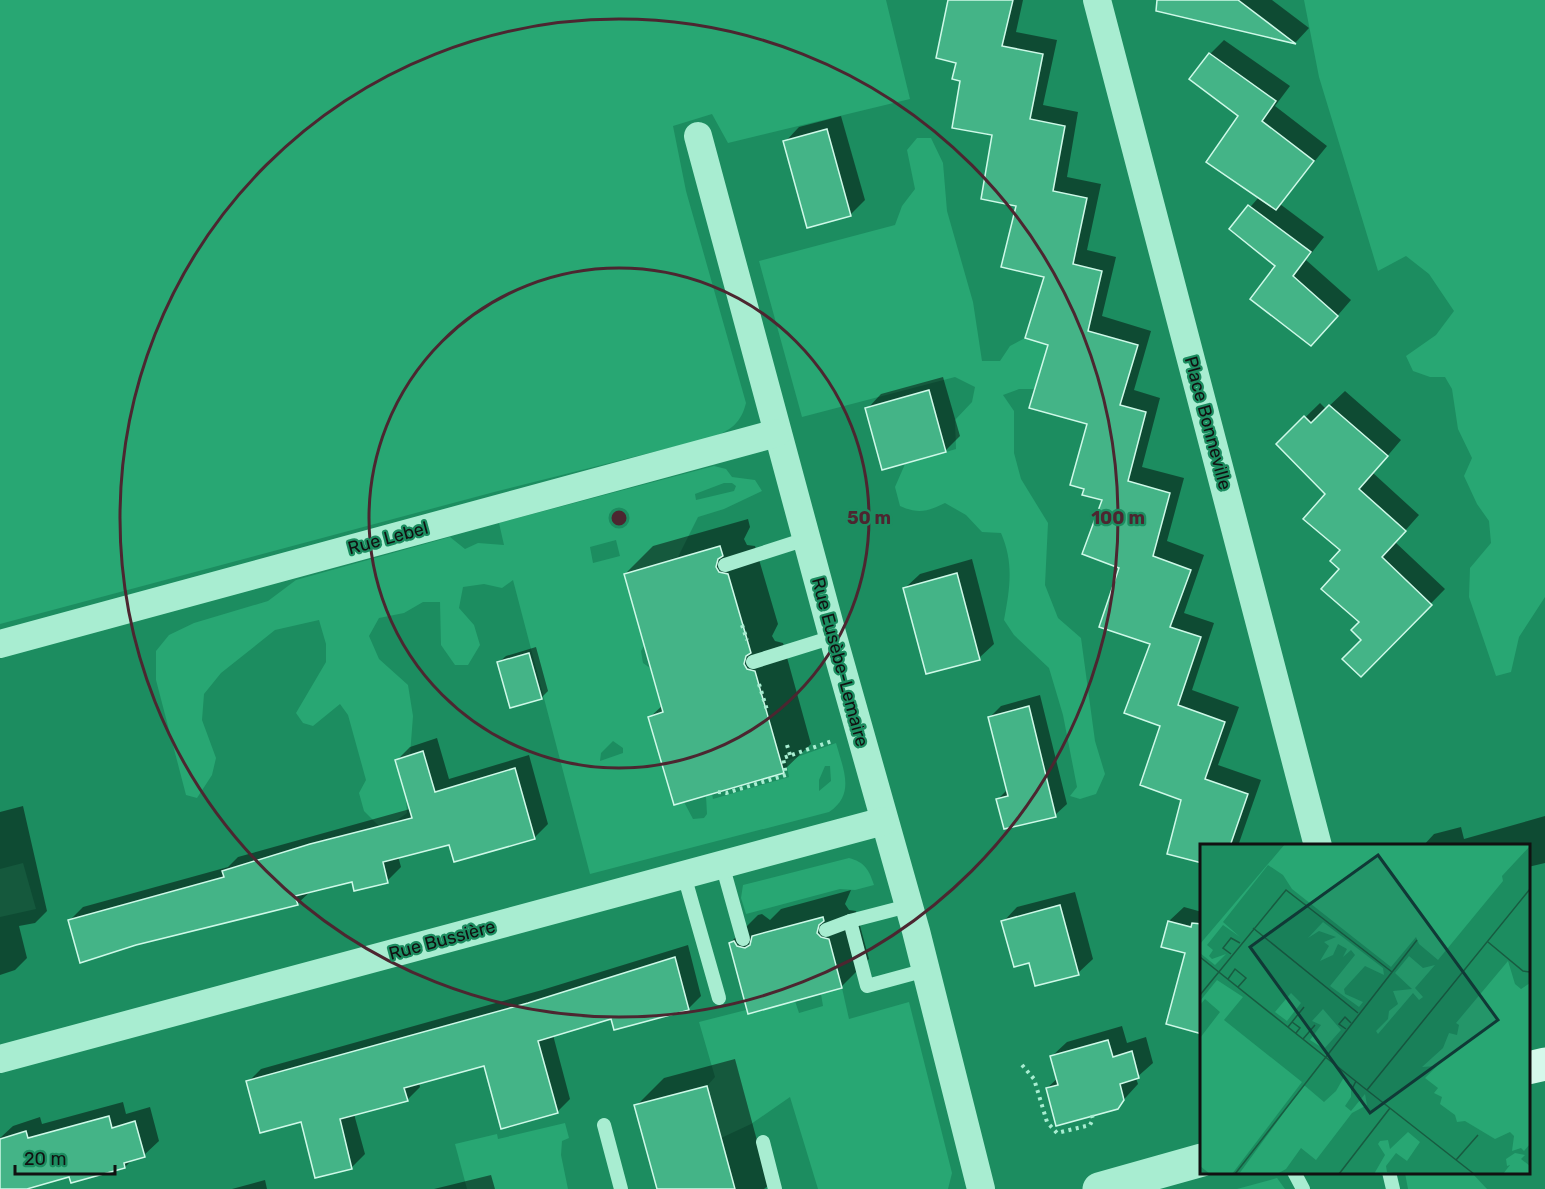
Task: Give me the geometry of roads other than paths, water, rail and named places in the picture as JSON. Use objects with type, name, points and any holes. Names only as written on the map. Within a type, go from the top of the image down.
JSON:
[{"type":"main road","points":[[1530,1068],[1545,1064]]},
{"type":"street","name":"Place Bonneville","points":[[1097,0],[1317,844]]},
{"type":"street","name":"Rue Eusèbe-Lemaire","points":[[698,136],[777,433],[926,970],[981,1189]]},
{"type":"street","name":"Rue Lebel","points":[[0,644],[777,433]]},
{"type":"street","name":"Rue Bussière","points":[[0,1059],[884,820]]},
{"type":"street","points":[[1099,1189],[1200,1161]]},
{"type":"lane","points":[[725,565],[806,539]]},
{"type":"lane","points":[[753,662],[833,637]]},
{"type":"lane","points":[[722,864],[743,939]]},
{"type":"lane","points":[[684,875],[719,998]]},
{"type":"lane","points":[[826,930],[850,921],[908,906]]},
{"type":"lane","points":[[850,921],[867,986],[926,970]]},
{"type":"lane","points":[[604,1125],[621,1189]]},
{"type":"lane","points":[[763,1142],[775,1189]]},
{"type":"lane","points":[[1295,1174],[1303,1189]]}]
